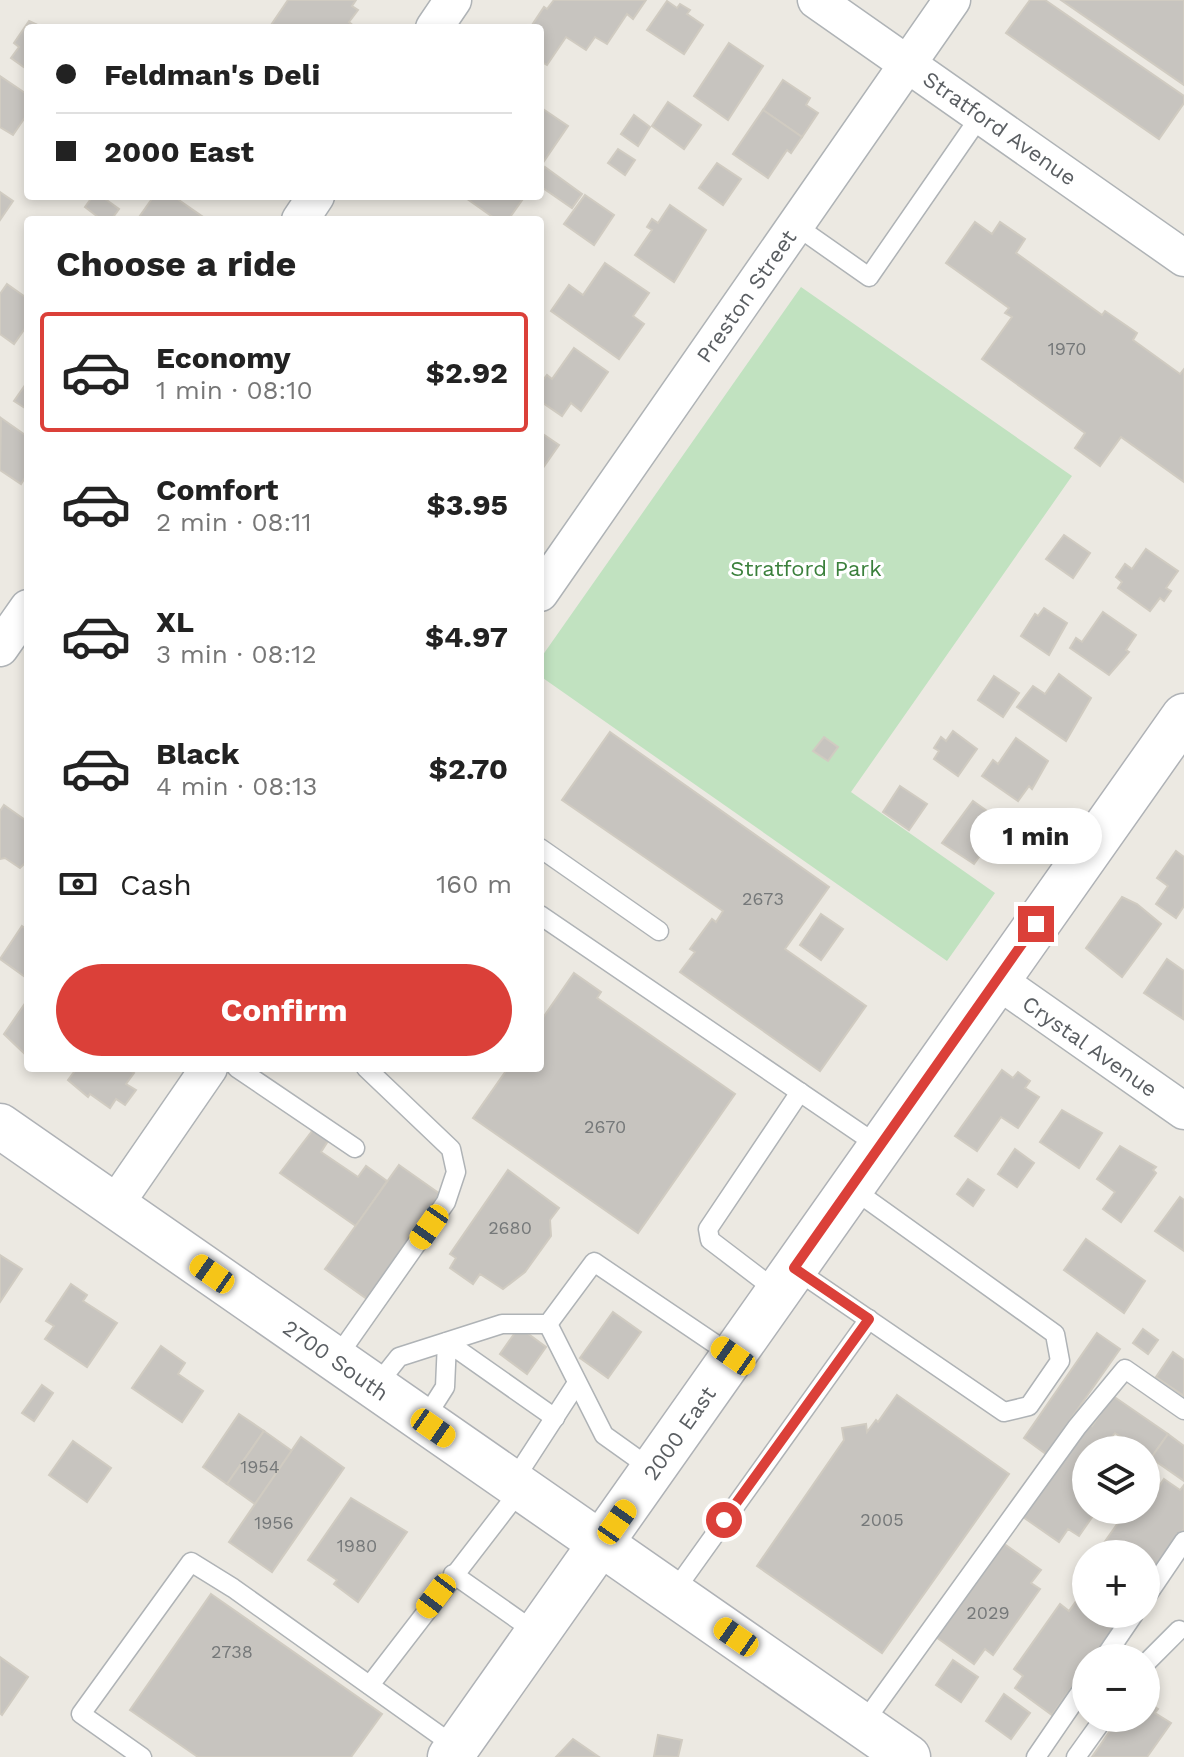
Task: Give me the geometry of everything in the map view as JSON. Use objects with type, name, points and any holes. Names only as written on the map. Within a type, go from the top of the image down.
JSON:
[{"type":"street","points":[[437,24],[453,0]]},
{"type":"street","name":"Stratford Avenue","points":[[816,0],[1184,258]]},
{"type":"street","name":"Preston Street","points":[[544,587],[952,0]]},
{"type":"street","points":[[0,648],[24,614]]},
{"type":"street","name":"2000 East","points":[[452,1754],[1184,716]]},
{"type":"street","name":"Crystal Avenue","points":[[997,980],[1184,1111]]},
{"type":"street","points":[[114,1206],[206,1072]]},
{"type":"street","name":"2700 South","points":[[0,1126],[908,1757]]},
{"type":"lane","points":[[795,225],[869,277],[981,115]]},
{"type":"lane","points":[[544,851],[659,931]]},
{"type":"lane","points":[[544,918],[879,1146]]},
{"type":"lane","points":[[243,1072],[355,1148]]},
{"type":"lane","points":[[335,1360],[446,1202],[456,1172],[451,1149],[370,1072]]},
{"type":"lane","points":[[800,1092],[708,1229],[710,1240],[869,1319],[1004,1412],[1029,1406],[1060,1361],[1055,1334],[850,1187]]},
{"type":"lane","points":[[548,1324],[594,1262],[733,1356]]},
{"type":"lane","points":[[673,1594],[869,1319]]},
{"type":"lane","points":[[375,1387],[399,1357],[502,1324],[548,1324]]},
{"type":"lane","points":[[548,1324],[604,1435],[653,1470]]},
{"type":"lane","points":[[447,1342],[555,1418]]},
{"type":"lane","points":[[423,1421],[445,1387],[447,1342]]},
{"type":"lane","points":[[862,1725],[1077,1427],[1125,1369],[1184,1410]]},
{"type":"lane","points":[[370,1685],[516,1486],[577,1383]]},
{"type":"lane","points":[[1160,1576],[1184,1541]]},
{"type":"lane","points":[[142,1757],[81,1714],[191,1562],[370,1685],[452,1754]]},
{"type":"lane","points":[[453,1574],[537,1633]]},
{"type":"lane","points":[[1160,1649],[1179,1630]]},
{"type":"lane","points":[[1036,1757],[1072,1704]]},
{"type":"lane","points":[[1076,1757],[1094,1732]]},
{"type":"green space","name":"Stratford Park","points":[[801,287],[1072,476],[851,792],[995,893],[947,961],[544,679],[544,653]]},
{"type":"building","points":[[288,0],[356,0],[352,6],[358,10],[349,22],[351,24],[272,24]]},
{"type":"building","points":[[554,0],[646,0],[633,19],[627,14],[607,44],[595,37],[586,50],[566,37],[547,65],[544,63],[544,24],[533,24],[544,7],[547,9]]},
{"type":"building","points":[[1030,0],[1045,0],[1184,96],[1184,103],[1159,139],[1006,33]]},
{"type":"building","points":[[1061,0],[1184,0],[1184,85]]},
{"type":"building","points":[[667,1],[677,8],[680,4],[690,10],[687,14],[703,25],[684,54],[647,30]]},
{"type":"building","points":[[24,28],[24,67],[11,58],[19,47],[14,43]]},
{"type":"building","points":[[729,43],[763,66],[728,120],[694,96]]},
{"type":"building","points":[[0,76],[24,92],[24,119],[13,135],[0,127]]},
{"type":"building","points":[[783,80],[810,98],[806,105],[818,113],[802,137],[763,110]]},
{"type":"building","points":[[668,102],[701,125],[684,149],[652,126]]},
{"type":"building","points":[[544,110],[568,126],[544,161]]},
{"type":"building","points":[[763,110],[802,137],[791,153],[787,150],[768,178],[733,154]]},
{"type":"building","points":[[634,115],[650,127],[638,146],[621,134]]},
{"type":"building","points":[[618,149],[635,160],[625,175],[608,163]]},
{"type":"building","points":[[717,163],[741,179],[723,205],[699,188]]},
{"type":"building","points":[[544,169],[582,194],[572,208],[544,189]]},
{"type":"building","points":[[0,192],[13,201],[0,220]]},
{"type":"building","points":[[585,195],[614,215],[594,245],[564,224]]},
{"type":"building","points":[[90,200],[107,200],[119,209],[114,216],[97,216],[85,207]]},
{"type":"building","points":[[151,200],[179,200],[202,216],[140,216]]},
{"type":"building","points":[[469,200],[522,200],[511,216],[491,216]]},
{"type":"building","points":[[670,205],[706,230],[674,282],[635,255],[652,230],[647,227],[652,219],[658,223]]},
{"type":"building","points":[[975,222],[992,234],[1000,222],[1025,239],[1016,253],[1102,315],[1105,311],[1137,333],[1133,340],[1180,374],[1184,369],[1184,482],[1121,437],[1100,466],[1075,448],[1085,433],[982,359],[1012,317],[1005,313],[1009,308],[946,263]]},
{"type":"building","points":[[605,263],[649,293],[633,316],[644,324],[619,359],[551,311],[569,285],[583,295]]},
{"type":"building","points":[[7,284],[24,296],[24,330],[14,344],[0,334],[0,294]]},
{"type":"building","points":[[574,348],[608,372],[581,411],[571,403],[562,416],[544,404],[544,379],[547,375],[552,379]]},
{"type":"building","points":[[24,387],[24,407],[14,401]]},
{"type":"building","points":[[1,418],[24,434],[24,479],[21,484],[0,470]]},
{"type":"building","points":[[544,435],[559,445],[544,466]]},
{"type":"building","points":[[1064,535],[1090,553],[1073,578],[1046,559]]},
{"type":"building","points":[[1146,549],[1178,571],[1166,588],[1171,591],[1164,601],[1160,598],[1150,611],[1118,588],[1122,582],[1116,577],[1125,564],[1132,569]]},
{"type":"building","points":[[1044,608],[1067,623],[1049,655],[1021,636],[1035,614],[1038,616]]},
{"type":"building","points":[[1103,612],[1136,635],[1126,650],[1129,652],[1109,675],[1070,648],[1076,638],[1082,642]]},
{"type":"building","points":[[1059,674],[1091,698],[1066,741],[1017,707],[1033,686],[1045,694]]},
{"type":"building","points":[[994,676],[1019,693],[1003,717],[978,700]]},
{"type":"building","points":[[953,731],[977,749],[958,776],[934,759],[939,751],[934,748],[941,737],[946,741]]},
{"type":"building","points":[[610,732],[829,887],[785,949],[866,1006],[820,1071],[680,972],[695,952],[690,949],[712,919],[716,922],[723,911],[562,800]]},
{"type":"building","points":[[824,737],[838,747],[828,761],[813,751]]},
{"type":"building","points":[[1016,738],[1048,761],[1032,789],[1029,786],[1018,801],[982,776],[993,760],[998,764]]},
{"type":"building","points":[[900,786],[927,804],[909,830],[883,812]]},
{"type":"building","points":[[973,801],[1004,823],[992,840],[996,843],[989,853],[984,850],[974,864],[942,843]]},
{"type":"building","points":[[4,805],[24,819],[24,864],[20,868],[5,858],[0,859],[0,811]]},
{"type":"building","points":[[1176,851],[1184,857],[1184,906],[1176,918],[1156,904],[1168,886],[1157,878]]},
{"type":"building","points":[[1122,897],[1137,904],[1161,924],[1122,977],[1086,948]]},
{"type":"building","points":[[821,914],[843,929],[821,960],[800,945]]},
{"type":"building","points":[[22,926],[24,927],[24,976],[0,959]]},
{"type":"building","points":[[1167,959],[1184,971],[1183,1019],[1144,993]]},
{"type":"building","points":[[574,973],[601,992],[597,998],[735,1094],[638,1233],[473,1118],[505,1072],[544,1072],[544,1016]]},
{"type":"building","points":[[24,1005],[24,1053],[4,1034]]},
{"type":"building","points":[[1002,1070],[1013,1078],[1018,1072],[1030,1081],[1025,1088],[1039,1097],[1018,1128],[1001,1117],[977,1151],[955,1136]]},
{"type":"building","points":[[74,1072],[132,1072],[126,1084],[136,1090],[125,1105],[116,1099],[110,1108],[90,1094],[88,1097],[68,1080]]},
{"type":"building","points":[[1062,1110],[1102,1133],[1079,1168],[1040,1142]]},
{"type":"building","points":[[313,1130],[328,1141],[321,1152],[358,1177],[366,1166],[387,1181],[356,1226],[280,1173]]},
{"type":"building","points":[[1120,1146],[1156,1167],[1153,1170],[1156,1173],[1121,1222],[1103,1209],[1115,1192],[1097,1179]]},
{"type":"building","points":[[1015,1149],[1034,1163],[1017,1187],[998,1174]]},
{"type":"building","points":[[399,1165],[440,1194],[367,1299],[325,1269]]},
{"type":"building","points":[[508,1170],[559,1208],[550,1220],[551,1236],[525,1272],[503,1289],[480,1274],[473,1284],[450,1268],[456,1258],[450,1254]]},
{"type":"building","points":[[968,1179],[984,1190],[973,1206],[957,1194]]},
{"type":"building","points":[[1180,1197],[1184,1200],[1184,1251],[1155,1231]]},
{"type":"building","points":[[1086,1239],[1145,1281],[1124,1313],[1064,1270]]},
{"type":"building","points":[[0,1255],[22,1269],[0,1302]]},
{"type":"building","points":[[71,1284],[87,1295],[83,1301],[117,1323],[87,1367],[45,1339],[54,1326],[46,1321]]},
{"type":"building","points":[[613,1312],[641,1332],[608,1378],[580,1358]]},
{"type":"building","points":[[519,1327],[546,1347],[527,1374],[500,1354]]},
{"type":"building","points":[[1143,1329],[1158,1340],[1148,1354],[1133,1343]]},
{"type":"building","points":[[1097,1333],[1120,1349],[1046,1454],[1024,1438]]},
{"type":"building","points":[[161,1346],[185,1363],[178,1374],[203,1391],[182,1422],[132,1388]]},
{"type":"building","points":[[1173,1352],[1184,1360],[1184,1396],[1156,1377]]},
{"type":"building","points":[[42,1385],[53,1393],[34,1421],[22,1413]]},
{"type":"building","points":[[897,1395],[1009,1474],[882,1653],[757,1566],[844,1440],[842,1428],[866,1424],[867,1432]]},
{"type":"building","points":[[1113,1396],[1168,1434],[1160,1445],[1160,1436],[1119,1436],[1115,1433],[1113,1436],[1079,1436],[1088,1423],[1092,1426]]},
{"type":"building","points":[[239,1414],[264,1431],[227,1484],[203,1467]]},
{"type":"building","points":[[264,1431],[292,1451],[255,1504],[227,1484]]},
{"type":"building","points":[[1168,1434],[1184,1446],[1184,1481],[1160,1464],[1160,1445]]},
{"type":"building","points":[[301,1437],[344,1468],[272,1572],[229,1542]]},
{"type":"building","points":[[73,1441],[111,1468],[87,1502],[49,1475]]},
{"type":"building","points":[[1072,1446],[1072,1524],[1087,1524],[1079,1536],[1068,1529],[1059,1542],[1023,1517]]},
{"type":"building","points":[[1164,1479],[1180,1490],[1184,1485],[1184,1529],[1160,1563],[1160,1540],[1106,1540],[1117,1524],[1160,1524],[1160,1485]]},
{"type":"building","points":[[351,1498],[407,1532],[358,1602],[334,1584],[337,1580],[308,1560]]},
{"type":"building","points":[[1003,1543],[1041,1570],[1031,1583],[1040,1589],[993,1655],[985,1649],[974,1664],[936,1637]]},
{"type":"building","points":[[211,1594],[382,1714],[351,1757],[198,1757],[130,1710]]},
{"type":"building","points":[[1060,1604],[1069,1611],[1072,1607],[1072,1628],[1113,1628],[1102,1644],[1072,1644],[1072,1687],[1052,1715],[1015,1688],[1023,1676],[1014,1669]]},
{"type":"building","points":[[0,1657],[28,1677],[2,1715],[0,1713]]},
{"type":"building","points":[[953,1660],[978,1677],[961,1702],[936,1685]]},
{"type":"building","points":[[1004,1694],[1030,1713],[1011,1739],[986,1721]]},
{"type":"building","points":[[1160,1716],[1171,1723],[1147,1757],[1092,1757],[1109,1732],[1160,1732]]},
{"type":"building","points":[[658,1735],[682,1740],[678,1757],[654,1756]]},
{"type":"building","points":[[573,1739],[599,1757],[556,1757]]},
{"type":"route","points":[[724,1520],[869,1319],[794,1268],[1036,924]]}]
